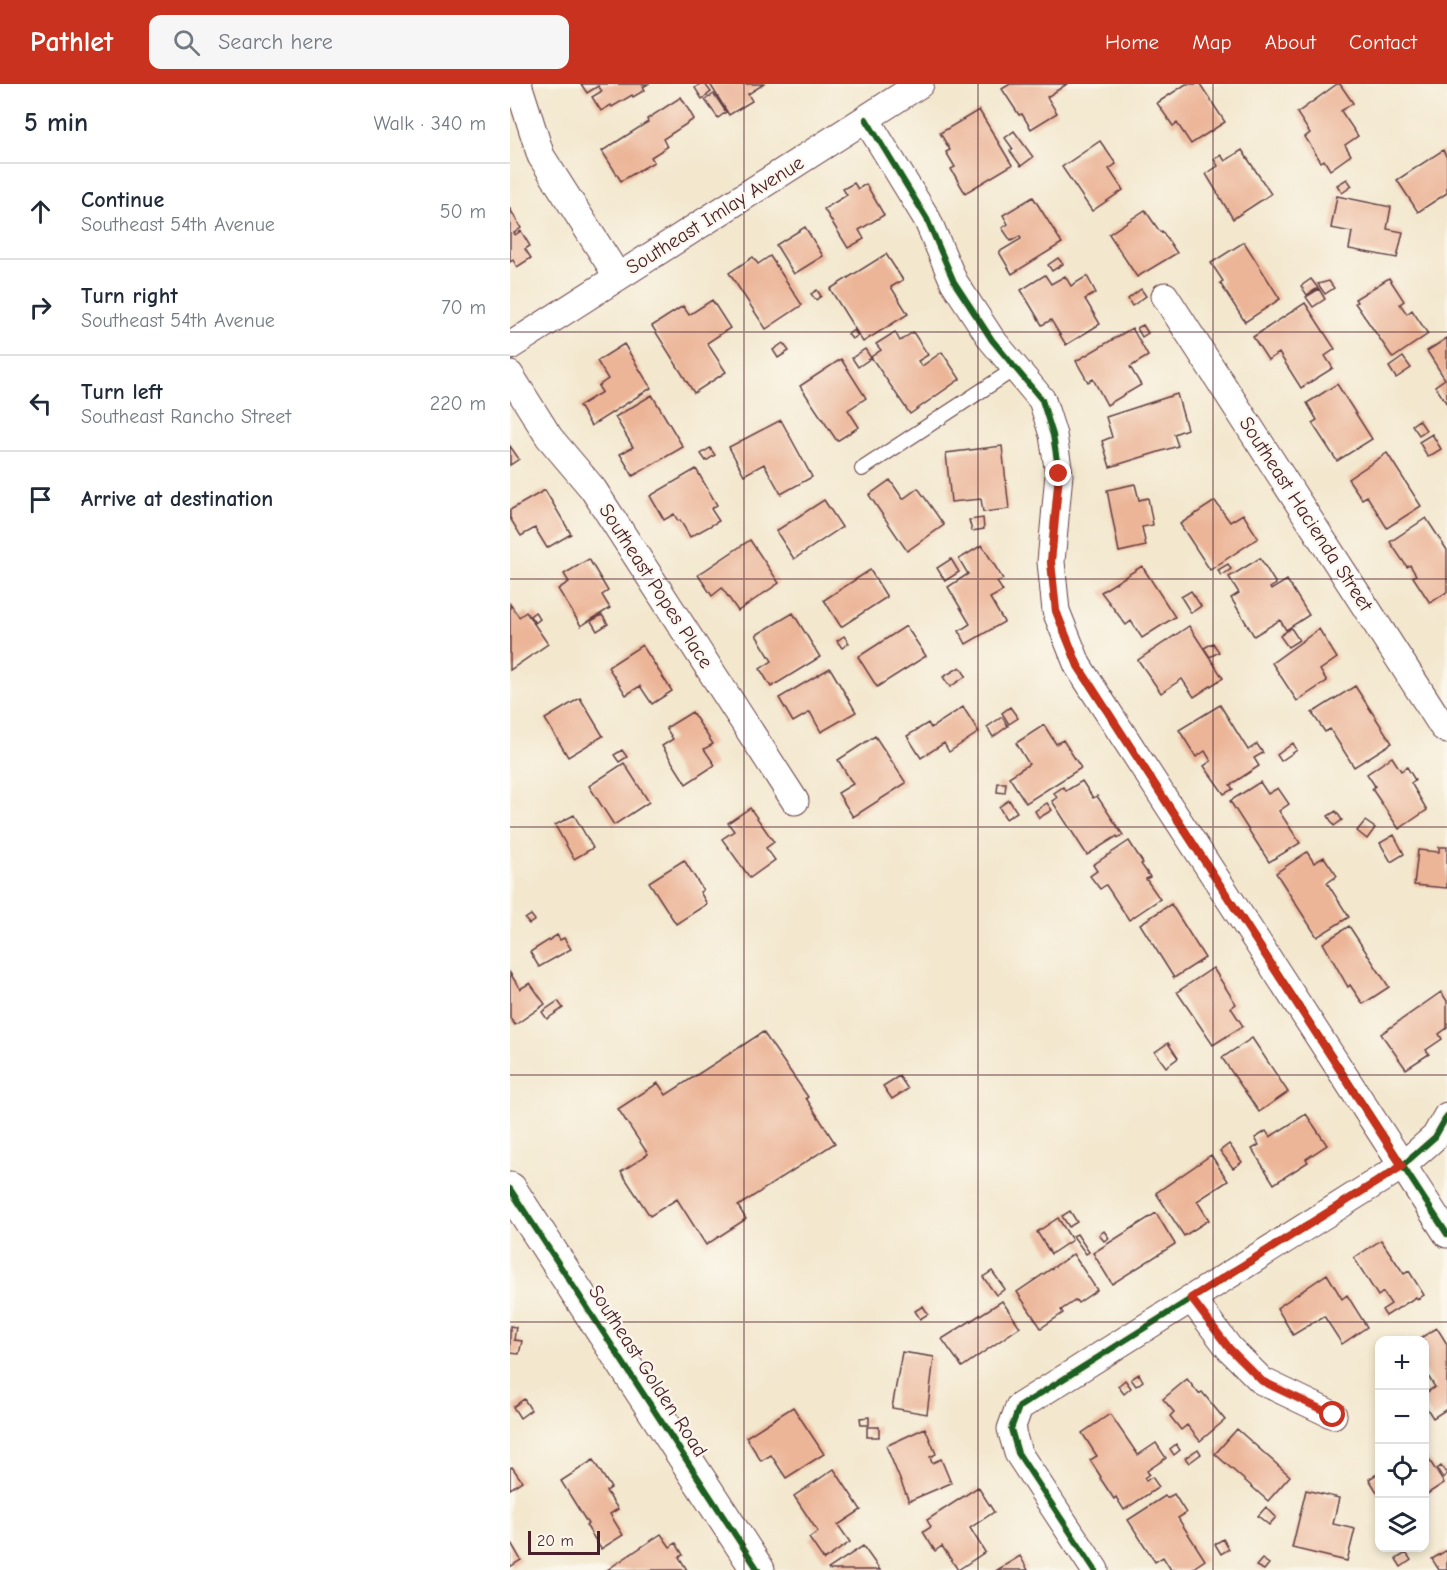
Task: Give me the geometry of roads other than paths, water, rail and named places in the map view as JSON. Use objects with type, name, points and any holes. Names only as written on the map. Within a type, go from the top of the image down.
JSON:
[{"type":"street","points":[[518,84],[541,156],[618,277]]},
{"type":"street","name":"Southeast Imlay Avenue","points":[[510,346],[920,84]]},
{"type":"street","points":[[866,119],[927,219],[954,282],[992,340],[1042,400],[1053,435],[1059,474],[1051,562],[1056,611],[1078,666],[1447,1234]]},
{"type":"street","name":"Southeast Hacienda Street","points":[[1165,296],[1447,730]]},
{"type":"street","name":"Southeast Popes Place","points":[[510,375],[549,437],[593,489],[795,801]]},
{"type":"street","points":[[1095,1570],[1018,1453],[1011,1429],[1019,1407],[1402,1166],[1435,1137],[1447,1116]]},
{"type":"street","name":"Southeast Golden Road","points":[[510,1189],[758,1570]]},
{"type":"street","points":[[1191,1298],[1229,1348],[1262,1381],[1333,1415]]},
{"type":"lane","points":[[862,469],[1016,368]]}]
